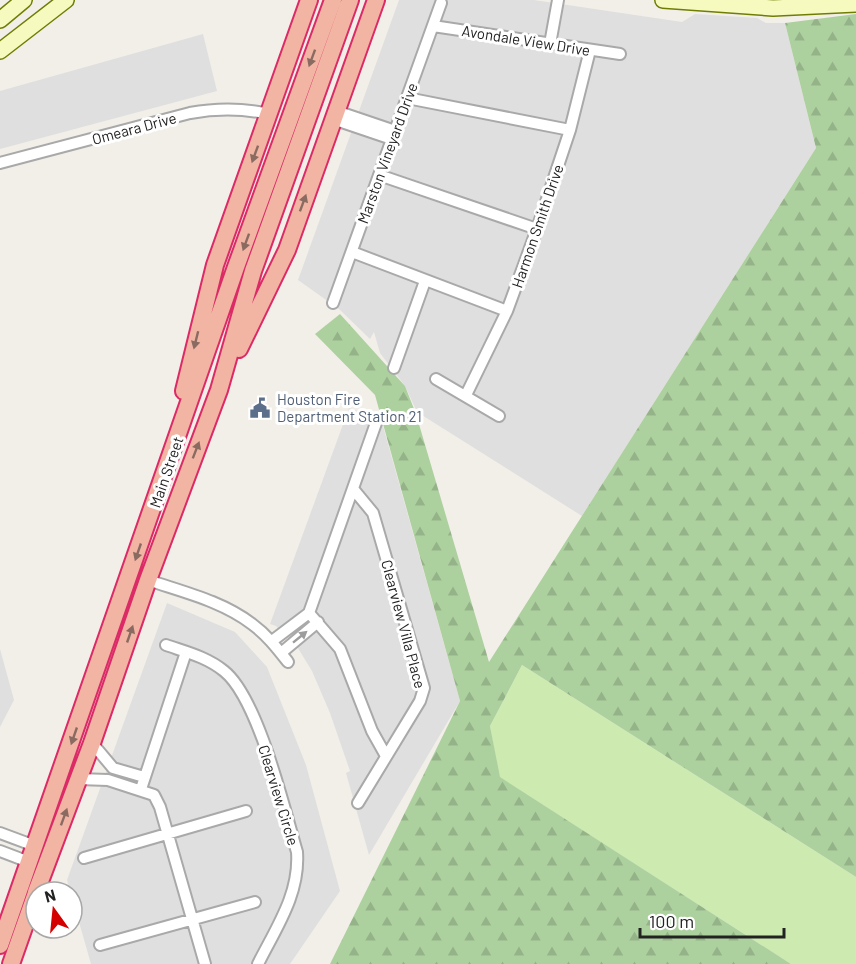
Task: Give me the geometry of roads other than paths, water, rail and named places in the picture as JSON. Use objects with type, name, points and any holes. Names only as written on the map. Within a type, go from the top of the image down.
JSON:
[{"type":"highway","points":[[158,496],[215,265],[309,0]]},
{"type":"highway","name":"Main Street","points":[[39,880],[92,743],[148,580],[219,390],[253,271],[340,3]]},
{"type":"highway","name":"Main Street","points":[[33,880],[32,854],[236,267],[340,3]]},
{"type":"highway","points":[[219,390],[287,250],[372,4]]},
{"type":"highway","points":[[0,928],[24,900]]},
{"type":"highway","name":"Main Street","points":[[0,945],[24,905]]},
{"type":"highway","name":"Main Street","points":[[11,964],[24,920]]},
{"type":"highway","points":[[20,964],[26,940]]},
{"type":"main road","points":[[24,0],[5,16],[25,31]]},
{"type":"main road","points":[[0,51],[66,0]]},
{"type":"main road","points":[[663,0],[773,8],[856,4]]},
{"type":"street","points":[[550,44],[558,0]]},
{"type":"street","name":"Marston Vineyard Drive","points":[[333,303],[441,3]]},
{"type":"street","name":"Avondale View Drive","points":[[433,26],[620,54]]},
{"type":"street","name":"Harmon Smith Drive","points":[[466,395],[507,311],[537,230],[570,130],[590,50]]},
{"type":"street","points":[[406,98],[570,130]]},
{"type":"street","name":"Omeara Drive","points":[[0,163],[190,113],[212,109],[247,109],[269,114]]},
{"type":"street","points":[[335,115],[393,135]]},
{"type":"street","points":[[379,175],[537,230]]},
{"type":"street","points":[[352,252],[507,311]]},
{"type":"street","points":[[394,368],[425,281]]},
{"type":"street","points":[[436,378],[499,416]]},
{"type":"street","points":[[272,641],[309,613],[376,423]]},
{"type":"street","name":"Clearview Villa Place","points":[[354,490],[373,513],[424,688],[420,702],[358,803]]},
{"type":"street","points":[[148,580],[225,608],[253,624],[272,641],[284,657],[318,622]]},
{"type":"street","points":[[309,613],[340,649],[372,731],[386,756]]},
{"type":"street","name":"Clearview Circle","points":[[166,645],[197,655],[226,672],[247,700],[273,773],[297,852],[296,876],[288,907],[258,964]]},
{"type":"street","points":[[141,789],[186,652]]},
{"type":"street","points":[[92,743],[113,768],[144,777]]},
{"type":"street","points":[[118,783],[120,770]]},
{"type":"street","points":[[78,779],[96,778],[141,789],[154,795],[160,807],[205,964]]},
{"type":"street","points":[[84,858],[246,811]]},
{"type":"street","points":[[0,833],[32,854]]},
{"type":"street","points":[[0,851],[32,854]]},
{"type":"street","points":[[100,945],[255,902]]},
{"type":"place","name":"Houston Fire Department Station 21","points":[[260,408]]}]
